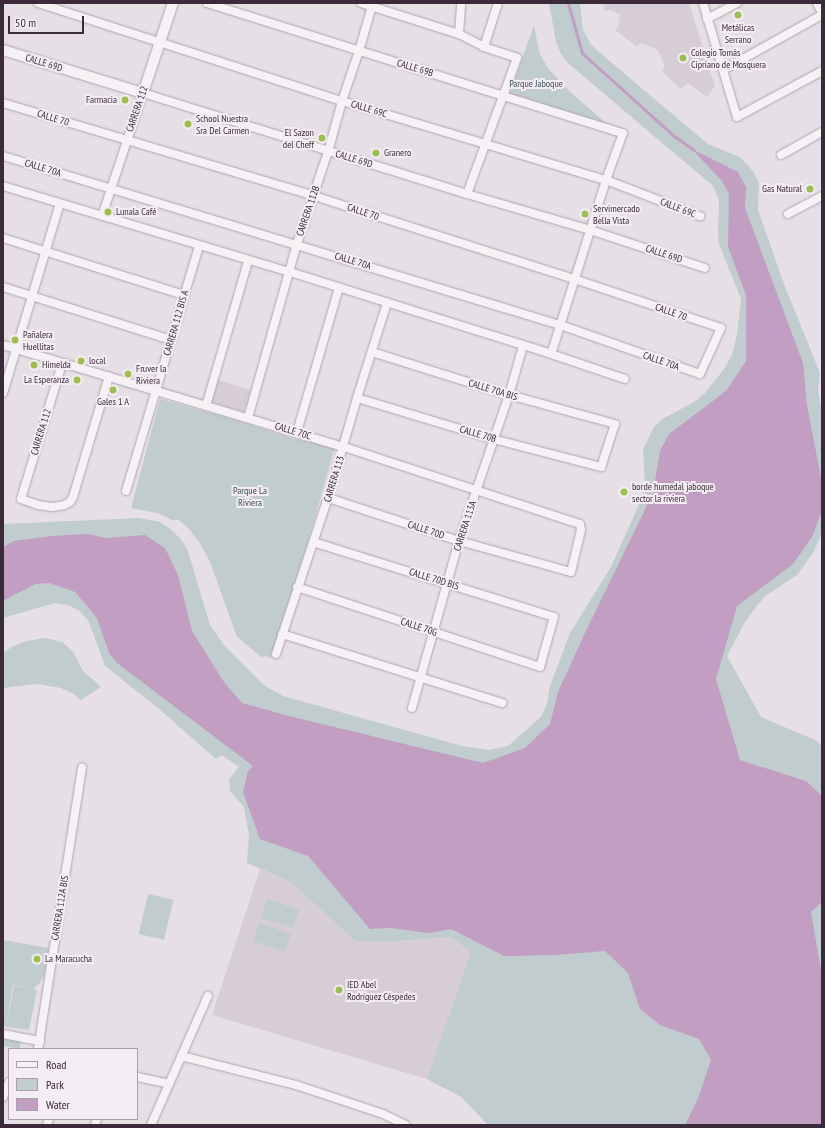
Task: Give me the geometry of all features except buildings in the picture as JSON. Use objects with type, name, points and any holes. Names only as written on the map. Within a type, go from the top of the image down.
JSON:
[{"type":"street","name":"CALLE 69C","points":[[38,3],[342,101],[484,145],[606,180],[700,216]]},
{"type":"street","name":"CARRERA 112","points":[[102,216],[173,3]]},
{"type":"street","name":"CALLE 69B","points":[[207,3],[220,5],[360,51],[623,133],[606,180]]},
{"type":"street","points":[[361,3],[459,34],[484,47],[517,58],[466,194]]},
{"type":"street","points":[[459,34],[461,3]]},
{"type":"street","points":[[484,47],[498,3]]},
{"type":"street","points":[[703,3],[737,117],[822,71]]},
{"type":"street","points":[[707,19],[737,3]]},
{"type":"street","points":[[723,70],[822,14],[817,3]]},
{"type":"street","name":"CARRERA 112B","points":[[248,418],[297,244],[328,152],[342,101],[360,51],[372,6]]},
{"type":"street","name":"CALLE 69D","points":[[3,50],[328,152],[590,230],[705,268]]},
{"type":"street","name":"CALLE 70","points":[[3,103],[314,196],[574,279],[721,328],[700,374]]},
{"type":"street","points":[[781,155],[822,132]]},
{"type":"street","name":"CALLE 70A","points":[[3,156],[560,325],[700,374]]},
{"type":"street","points":[[552,354],[574,279],[606,180]]},
{"type":"street","points":[[3,186],[248,261],[290,272],[552,354],[625,379]]},
{"type":"street","points":[[788,214],[822,196]]},
{"type":"street","points":[[3,393],[17,350],[44,251],[60,203]]},
{"type":"street","points":[[3,238],[184,295]]},
{"type":"street","name":"CARRERA 112 BIS A","points":[[126,491],[199,246]]},
{"type":"street","points":[[206,406],[248,261]]},
{"type":"street","points":[[296,432],[338,287]]},
{"type":"street","points":[[3,288],[171,340]]},
{"type":"street","name":"CARRERA 113","points":[[276,654],[297,587],[328,498],[357,398],[388,303]]},
{"type":"street","name":"CALLE 70C","points":[[3,345],[62,364],[109,376],[296,432],[477,489],[580,524],[582,530],[571,572]]},
{"type":"street","name":"CARRERA 113A","points":[[412,708],[459,541],[509,395],[523,346]]},
{"type":"street","name":"CALLE 70A BIS","points":[[372,352],[509,395],[615,424],[601,467]]},
{"type":"street","name":"CARRERA 112","points":[[62,364],[21,500],[38,505],[53,507],[64,505],[70,502],[73,497],[109,376]]},
{"type":"street","name":"CALLE 70B","points":[[357,398],[493,439],[601,467]]},
{"type":"street","name":"CALLE 70D","points":[[328,498],[459,541],[571,572]]},
{"type":"street","name":"CALLE 70D BIS","points":[[313,542],[554,617],[540,667]]},
{"type":"street","name":"CALLE 70G","points":[[297,587],[540,667]]},
{"type":"street","points":[[282,634],[502,702]]},
{"type":"street","name":"CARRERA 112A BIS","points":[[39,1045],[82,767]]},
{"type":"street","points":[[151,1125],[208,996]]},
{"type":"street","points":[[3,1034],[39,1045]]},
{"type":"street","points":[[182,1056],[296,1085],[383,1114],[406,1125]]},
{"type":"street","points":[[138,1077],[169,1084]]},
{"type":"street","points":[[3,1097],[8,1084]]},
{"type":"shaded area","name":"Colegio Tomás Cipriano de Mosquera","points":[[604,3],[689,3],[715,86],[707,97],[688,83],[681,89],[662,72],[665,66],[658,50],[641,43],[637,47],[615,30],[618,27],[620,15],[611,10],[605,11]]},
{"type":"shaded area","points":[[218,380],[251,390],[244,412],[211,402]]},
{"type":"shaded area","name":"IED Abel Rodríguez Céspedes","points":[[260,869],[291,882],[355,941],[386,942],[452,937],[472,952],[427,1079],[212,1015]]},
{"type":"green space","points":[[549,3],[580,3],[583,30],[590,43],[600,53],[708,144],[740,157],[753,171],[759,183],[758,210],[784,284],[820,373],[818,391],[822,413],[822,533],[813,553],[797,575],[765,596],[755,608],[744,624],[727,656],[761,717],[815,740],[822,746],[822,1125],[488,1125],[461,1097],[427,1079],[471,952],[451,937],[386,942],[355,941],[291,882],[247,863],[249,836],[244,807],[230,791],[229,779],[239,767],[222,755],[216,759],[159,709],[105,666],[89,622],[80,611],[68,605],[55,603],[3,618],[3,524],[139,518],[160,522],[173,531],[183,542],[188,551],[210,625],[223,644],[265,686],[283,696],[462,746],[489,750],[508,746],[541,717],[547,704],[550,686],[570,633],[611,567],[641,500],[645,484],[643,450],[649,437],[654,427],[664,418],[694,402],[705,393],[724,369],[732,355],[737,335],[741,299],[719,244],[719,200],[713,186],[569,64],[561,54],[556,42]]},
{"type":"green space","name":"Parque Jaboque","points":[[534,25],[539,52],[547,67],[570,92],[613,129],[509,97]]},
{"type":"green space","name":"Parque La Riviera","points":[[160,399],[296,439],[344,447],[334,450],[308,542],[270,659],[266,656],[261,657],[237,637],[210,562],[198,540],[188,528],[179,520],[172,520],[157,513],[131,508]]},
{"type":"green space","points":[[46,638],[62,642],[68,647],[73,652],[83,671],[101,687],[81,700],[75,695],[61,688],[37,684],[3,688],[3,653],[13,646],[27,641]]},
{"type":"green space","points":[[148,894],[173,900],[164,940],[139,934]]},
{"type":"green space","points":[[267,899],[299,910],[293,928],[261,917]]},
{"type":"green space","points":[[259,923],[291,934],[285,952],[253,941]]},
{"type":"green space","points":[[3,940],[49,948],[44,976],[39,984],[33,989],[37,990],[29,1030],[6,1027],[14,986],[27,988],[13,985],[6,1026],[3,1026]]},
{"type":"green space","points":[[3,1038],[21,1041],[20,1048],[3,1046]]},
{"type":"water","points":[[692,149],[738,172],[746,187],[745,208],[803,363],[807,405],[822,483],[822,510],[812,537],[793,564],[737,606],[716,679],[740,760],[806,781],[822,796],[822,902],[811,912],[822,976],[822,1125],[685,1125],[699,1096],[711,1060],[699,1039],[660,1025],[640,1009],[628,973],[605,951],[555,955],[504,956],[451,929],[429,933],[391,928],[370,929],[308,856],[260,839],[243,792],[248,771],[253,766],[117,663],[109,653],[97,618],[75,592],[49,583],[35,584],[3,601],[3,547],[14,541],[52,536],[87,534],[106,538],[145,535],[165,548],[178,575],[192,631],[224,682],[242,703],[289,716],[483,763],[525,748],[550,724],[558,692],[653,493],[660,451],[669,434],[726,391],[746,361],[746,295],[728,247],[729,194],[722,181]]},
{"type":"waterway","points":[[568,3],[582,53],[674,136],[694,150]]},
{"type":"place","name":"Metálicas Serrano","points":[[738,15]]},
{"type":"place","name":"Colegio Tomás Cipriano de Mosquera","points":[[683,58]]},
{"type":"place","name":"Farmacia","points":[[125,100]]},
{"type":"place","name":"School Nuestra Sra Del Carmen","points":[[188,124]]},
{"type":"place","name":"El Sazon del Cheff","points":[[322,138]]},
{"type":"place","name":"Granero","points":[[376,153]]},
{"type":"place","name":"Gas Natural","points":[[810,189]]},
{"type":"place","name":"Lunala Café","points":[[108,212]]},
{"type":"place","name":"Servimercado Bella Vista","points":[[585,214]]},
{"type":"place","name":"Pañalera Huellitas","points":[[15,340]]},
{"type":"place","name":"local","points":[[81,361]]},
{"type":"place","name":"Himelda","points":[[34,365]]},
{"type":"place","name":"Fruver la Riviera","points":[[128,374]]},
{"type":"place","name":"La Esperanza","points":[[77,380]]},
{"type":"place","name":"Gales 1 A","points":[[113,390]]},
{"type":"place","name":"borde humedal jaboque sector la riviera","points":[[624,492]]},
{"type":"place","name":"La Maracucha","points":[[37,959]]},
{"type":"place","name":"IED Abel Rodríguez Céspedes","points":[[339,990]]}]
